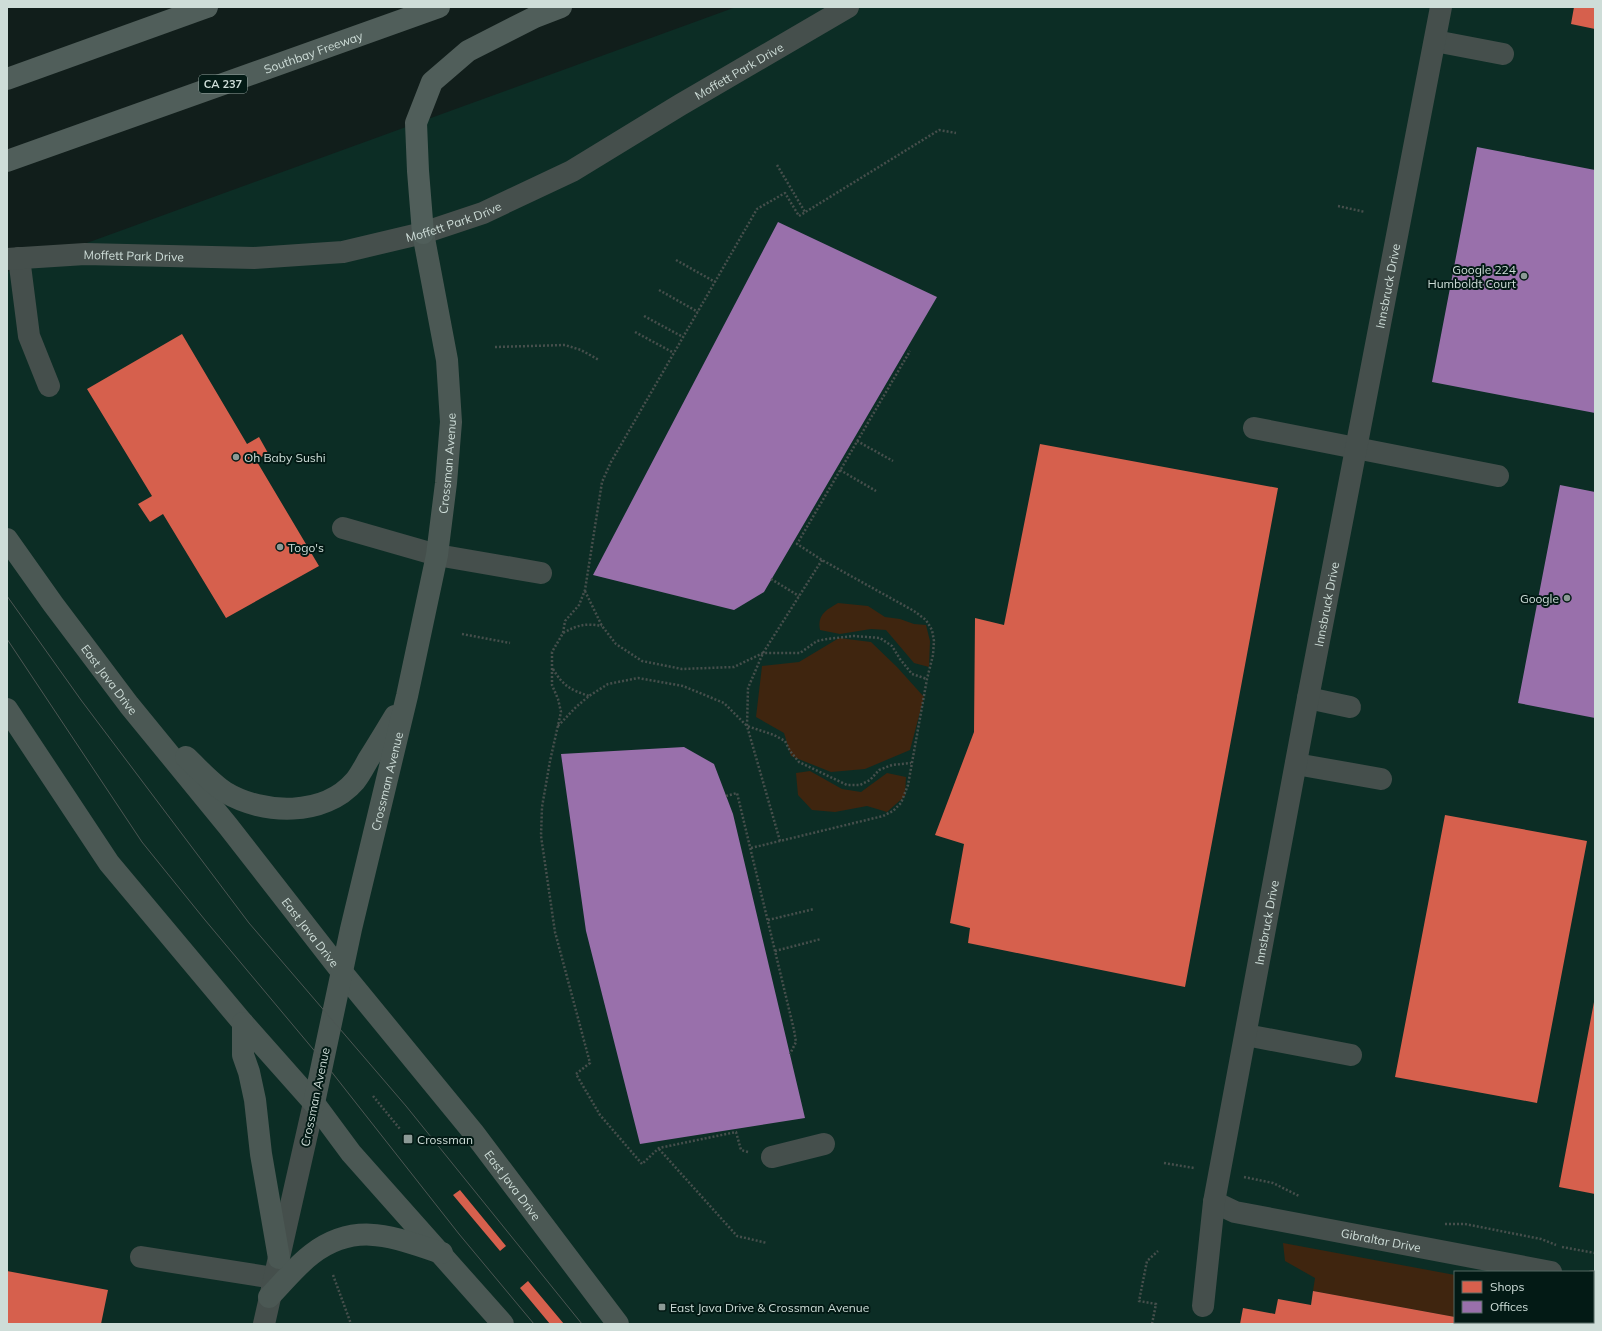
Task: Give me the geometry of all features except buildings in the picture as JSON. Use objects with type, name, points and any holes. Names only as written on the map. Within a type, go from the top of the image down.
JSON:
[{"type":"highway","points":[[7,79],[207,7]]},
{"type":"highway","name":"Southbay Freeway","points":[[7,161],[439,7]]},
{"type":"highway","points":[[423,233],[416,123],[432,82],[468,51],[535,17],[561,7]]},
{"type":"main road","name":"Crossman Avenue","points":[[314,1104],[341,971],[407,696],[438,555],[451,422],[447,360],[423,233]]},
{"type":"main road","name":"East Java Drive","points":[[7,539],[53,604],[129,705],[228,826],[341,971],[473,1132],[618,1324]]},
{"type":"main road","points":[[129,705],[224,792],[261,806],[281,809],[301,808],[327,802],[340,795],[356,781],[407,696]]},
{"type":"main road","points":[[7,709],[109,863],[243,1023],[314,1104],[351,1153],[442,1253],[503,1324]]},
{"type":"main road","points":[[243,1023],[243,1055],[249,1072],[255,1100],[274,1278],[330,1242],[354,1234],[389,1236],[442,1253]]},
{"type":"street","name":"Moffett Park Drive","points":[[13,259],[85,254],[254,258],[342,252],[423,233],[483,213],[572,171],[680,105],[848,7]]},
{"type":"street","name":"Innsbruck Drive","points":[[1203,1306],[1214,1202],[1308,698],[1441,7]]},
{"type":"street","points":[[1435,41],[1503,54]]},
{"type":"street","points":[[13,259],[29,336],[49,386]]},
{"type":"street","points":[[1254,428],[1498,476]]},
{"type":"street","points":[[343,528],[438,555],[541,573]]},
{"type":"street","points":[[1308,698],[1350,707]]},
{"type":"street","points":[[1296,764],[1381,779]]},
{"type":"street","points":[[1246,1035],[1352,1055]]},
{"type":"street","name":"Crossman Avenue","points":[[264,1324],[314,1104]]},
{"type":"street","points":[[772,1157],[824,1144]]},
{"type":"street","name":"Gibraltar Drive","points":[[1214,1202],[1235,1212],[1545,1271]]},
{"type":"street","points":[[141,1257],[274,1278]]},
{"type":"path","points":[[772,1157],[741,1150],[736,1132],[659,1148],[642,1164],[600,1115],[576,1074],[590,1063],[555,932],[541,836],[542,807],[561,712],[558,699],[552,685],[552,652],[563,633],[565,621],[579,605],[585,590],[602,482],[611,462],[756,209],[785,193],[799,216],[939,130],[956,133]]},
{"type":"path","points":[[777,165],[805,212]]},
{"type":"path","points":[[1338,206],[1365,212]]},
{"type":"path","points":[[676,260],[715,282]]},
{"type":"path","points":[[659,290],[698,312]]},
{"type":"path","points":[[644,316],[683,337]]},
{"type":"path","points":[[635,332],[674,353]]},
{"type":"path","points":[[495,347],[565,346],[581,350],[599,360]]},
{"type":"path","points":[[751,848],[882,816],[893,811],[901,802],[908,785],[927,679],[933,655],[934,641],[932,630],[926,620],[914,611],[822,560],[797,544],[910,351]]},
{"type":"path","points":[[857,441],[893,461]]},
{"type":"path","points":[[840,470],[876,491]]},
{"type":"path","points":[[780,841],[747,726],[748,688],[763,653],[822,560]]},
{"type":"path","points":[[771,579],[799,596]]},
{"type":"path","points":[[585,590],[602,626],[616,644],[642,661],[682,669],[734,667],[763,653],[800,653],[817,641],[854,636],[880,638],[892,646],[912,674],[927,679]]},
{"type":"path","points":[[563,633],[575,626],[589,624],[602,626]]},
{"type":"path","points":[[462,634],[510,644]]},
{"type":"path","points":[[552,669],[559,680],[571,690],[589,696]]},
{"type":"path","points":[[558,726],[589,696],[608,684],[638,678],[683,686],[724,703],[747,726],[774,735],[785,741],[790,751],[799,762],[848,785],[860,786],[870,780],[879,770],[892,765],[911,763]]},
{"type":"path","points":[[726,796],[737,793],[751,848],[794,1030],[796,1042],[790,1054]]},
{"type":"path","points":[[768,920],[814,909]]},
{"type":"path","points":[[775,951],[821,939]]},
{"type":"path","points":[[373,1096],[400,1129]]},
{"type":"path","points":[[659,1148],[738,1236],[768,1242]]},
{"type":"path","points":[[1254,1179],[1273,1183],[1302,1198]]},
{"type":"path","points":[[1438,1224],[1465,1224],[1541,1239],[1564,1248],[1595,1254]]},
{"type":"path","points":[[1152,1324],[1156,1304],[1139,1300],[1147,1261],[1158,1251]]},
{"type":"path","points":[[333,1275],[351,1324]]},
{"type":"shaded area","points":[[736,7],[1595,7],[1595,1324],[7,1324],[7,272]]},
{"type":"shaded area","points":[[838,603],[868,606],[885,617],[900,619],[914,624],[926,625],[930,641],[929,667],[914,663],[886,630],[871,629],[840,634],[820,630],[819,625],[823,614]]},
{"type":"shaded area","points":[[839,638],[871,642],[897,667],[924,697],[910,750],[865,769],[831,772],[791,756],[784,733],[756,717],[762,666],[799,662]]},
{"type":"shaded area","points":[[810,771],[842,789],[861,792],[887,773],[906,777],[905,796],[887,812],[867,806],[835,812],[812,810],[798,795],[796,773]]},
{"type":"shaded area","points":[[1283,1243],[1454,1275],[1454,1317],[1313,1291],[1315,1278],[1285,1261]]},
{"type":"shaded area","points":[[1594,1308],[1595,1309],[1595,1324],[1486,1323],[1594,1323]]},
{"type":"tram line","points":[[7,596],[81,700],[249,923],[406,1106],[582,1324]]},
{"type":"tram line","points":[[7,639],[142,842],[323,1061],[459,1234],[534,1324]]},
{"type":"place","name":"Google 224 Humboldt Court","points":[[1524,276]]},
{"type":"place","name":"Oh Baby Sushi","points":[[236,457]]},
{"type":"place","name":"Togo's","points":[[280,547]]},
{"type":"place","name":"Google","points":[[1567,598]]},
{"type":"place","name":"Crossman","points":[[408,1139]]},
{"type":"place","name":"East Java Drive & Crossman Avenue","points":[[662,1307]]}]
